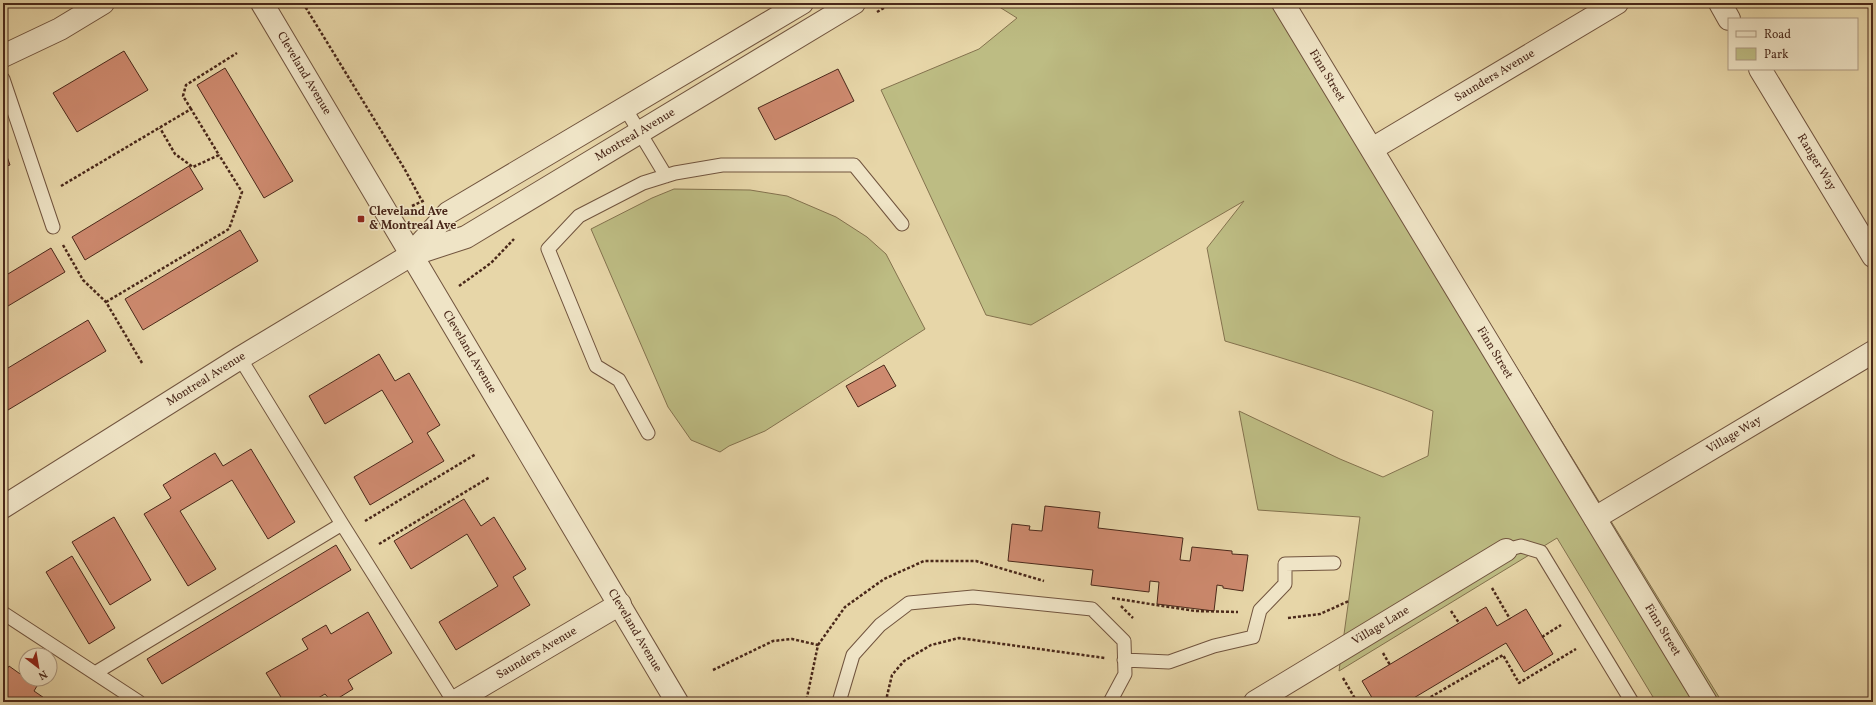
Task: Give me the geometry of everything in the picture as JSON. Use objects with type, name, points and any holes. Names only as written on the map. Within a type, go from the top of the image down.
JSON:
[{"type":"street","points":[[3,56],[60,28],[103,3]]},
{"type":"street","name":"Cleveland Avenue","points":[[262,3],[677,702]]},
{"type":"street","name":"Montreal Avenue","points":[[411,255],[448,213],[802,3]]},
{"type":"street","name":"Montreal Avenue","points":[[3,508],[240,358],[411,255],[466,237],[854,3]]},
{"type":"street","name":"Finn Street","points":[[1283,3],[1706,702]]},
{"type":"street","name":"Saunders Avenue","points":[[1372,149],[1617,3]]},
{"type":"street","points":[[1720,3],[1728,18]]},
{"type":"street","name":"Ranger Way","points":[[1761,70],[1873,256]]},
{"type":"street","name":"Village Way","points":[[1595,518],[1873,352]]},
{"type":"street","name":"Village Lane","points":[[1255,702],[1506,550]]},
{"type":"street","name":"Saunders Avenue","points":[[454,702],[620,604]]},
{"type":"lane","points":[[3,79],[53,227]]},
{"type":"lane","points":[[626,108],[666,176]]},
{"type":"lane","points":[[648,433],[619,380],[596,366],[548,249],[579,216],[643,183],[666,176],[722,165],[854,164],[902,224]]},
{"type":"lane","points":[[240,358],[344,528],[454,702]]},
{"type":"lane","points":[[95,673],[344,528]]},
{"type":"lane","points":[[1506,550],[1521,546],[1541,552],[1632,702]]},
{"type":"lane","points":[[1124,660],[1169,662],[1214,646],[1253,637],[1260,610],[1285,584],[1285,564],[1334,563]]},
{"type":"lane","points":[[839,702],[853,655],[880,625],[910,604],[973,597],[1092,609],[1124,641],[1125,674],[1110,702]]},
{"type":"lane","points":[[3,613],[140,702]]},
{"type":"path","points":[[303,3],[404,168],[422,201],[409,208]]},
{"type":"path","points":[[106,302],[228,229],[242,192],[183,96],[186,85],[237,54]]},
{"type":"path","points":[[43,196],[191,109]]},
{"type":"path","points":[[160,128],[175,154],[193,167],[219,155]]},
{"type":"path","points":[[53,227],[83,280],[106,302],[142,363]]},
{"type":"path","points":[[454,289],[476,275]]},
{"type":"path","points":[[344,528],[476,454]]},
{"type":"path","points":[[361,555],[490,477]]},
{"type":"path","points":[[806,702],[818,646],[845,607],[884,579],[924,562],[976,561],[1048,583]]},
{"type":"path","points":[[1489,584],[1510,619]]},
{"type":"path","points":[[1111,598],[1195,611],[1243,612]]},
{"type":"path","points":[[1288,618],[1320,614],[1349,601]]},
{"type":"path","points":[[1449,608],[1459,623]]},
{"type":"path","points":[[1542,637],[1562,624]]},
{"type":"path","points":[[888,702],[887,696],[892,675],[904,661],[931,645],[959,638],[1124,660]]},
{"type":"path","points":[[714,670],[773,641],[792,639],[818,646]]},
{"type":"path","points":[[1422,702],[1503,655],[1519,683],[1594,639]]},
{"type":"path","points":[[1341,675],[1357,702]]},
{"type":"green space","points":[[993,3],[1293,3],[1722,702],[1656,702],[1557,538],[1339,671],[1360,517],[1258,510],[1239,411],[1340,459],[1383,477],[1428,456],[1433,411],[1356,382],[1225,341],[1207,248],[1244,201],[1031,325],[986,315],[881,90],[979,49],[1017,18]]},
{"type":"green space","points":[[674,189],[750,190],[787,196],[836,217],[867,237],[886,254],[925,329],[765,431],[729,446],[720,452],[691,440],[668,407],[591,229],[652,198]]},
{"type":"building","points":[[124,51],[148,90],[77,132],[53,93]]},
{"type":"building","points":[[225,68],[293,181],[264,198],[197,85]]},
{"type":"building","points":[[838,69],[854,101],[775,140],[758,108]]},
{"type":"building","points":[[3,145],[10,165],[3,167]]},
{"type":"building","points":[[189,166],[203,189],[85,260],[72,237]]},
{"type":"building","points":[[240,230],[258,261],[143,330],[125,299]]},
{"type":"building","points":[[51,248],[65,272],[3,309],[3,277]]},
{"type":"building","points":[[88,320],[106,351],[3,413],[3,371]]},
{"type":"building","points":[[379,354],[395,381],[409,373],[440,425],[427,433],[444,461],[370,505],[354,477],[413,442],[382,390],[325,424],[309,396]]},
{"type":"building","points":[[884,365],[896,386],[858,407],[846,386]]},
{"type":"building","points":[[251,449],[295,522],[268,539],[232,480],[180,511],[216,569],[188,586],[144,514],[171,498],[163,485],[215,453],[223,466]]},
{"type":"building","points":[[464,499],[481,526],[494,517],[526,569],[513,577],[530,605],[456,650],[439,622],[498,586],[467,534],[411,569],[394,541]]},
{"type":"building","points":[[1045,506],[1100,512],[1098,528],[1183,538],[1180,560],[1190,561],[1192,547],[1232,551],[1232,554],[1248,555],[1243,591],[1223,588],[1223,586],[1217,585],[1214,611],[1157,604],[1159,582],[1150,581],[1149,592],[1091,585],[1093,570],[1008,561],[1012,524],[1030,526],[1029,530],[1042,531]]},
{"type":"building","points":[[114,517],[151,580],[110,605],[72,542]]},
{"type":"building","points":[[336,545],[351,570],[162,684],[147,659]]},
{"type":"building","points":[[72,556],[115,628],[89,644],[46,572]]},
{"type":"building","points":[[1486,607],[1497,626],[1526,609],[1553,654],[1524,672],[1506,643],[1407,702],[1373,702],[1374,701],[1362,681]]},
{"type":"building","points":[[368,612],[392,653],[348,680],[353,689],[332,702],[325,694],[311,702],[284,702],[266,673],[308,649],[302,639],[326,625],[331,634]]},
{"type":"building","points":[[9,666],[18,672],[18,687],[36,687],[34,691],[50,702],[3,702],[3,675]]},
{"type":"place","name":"Cleveland Ave & Montreal Ave","points":[[361,219]]}]
